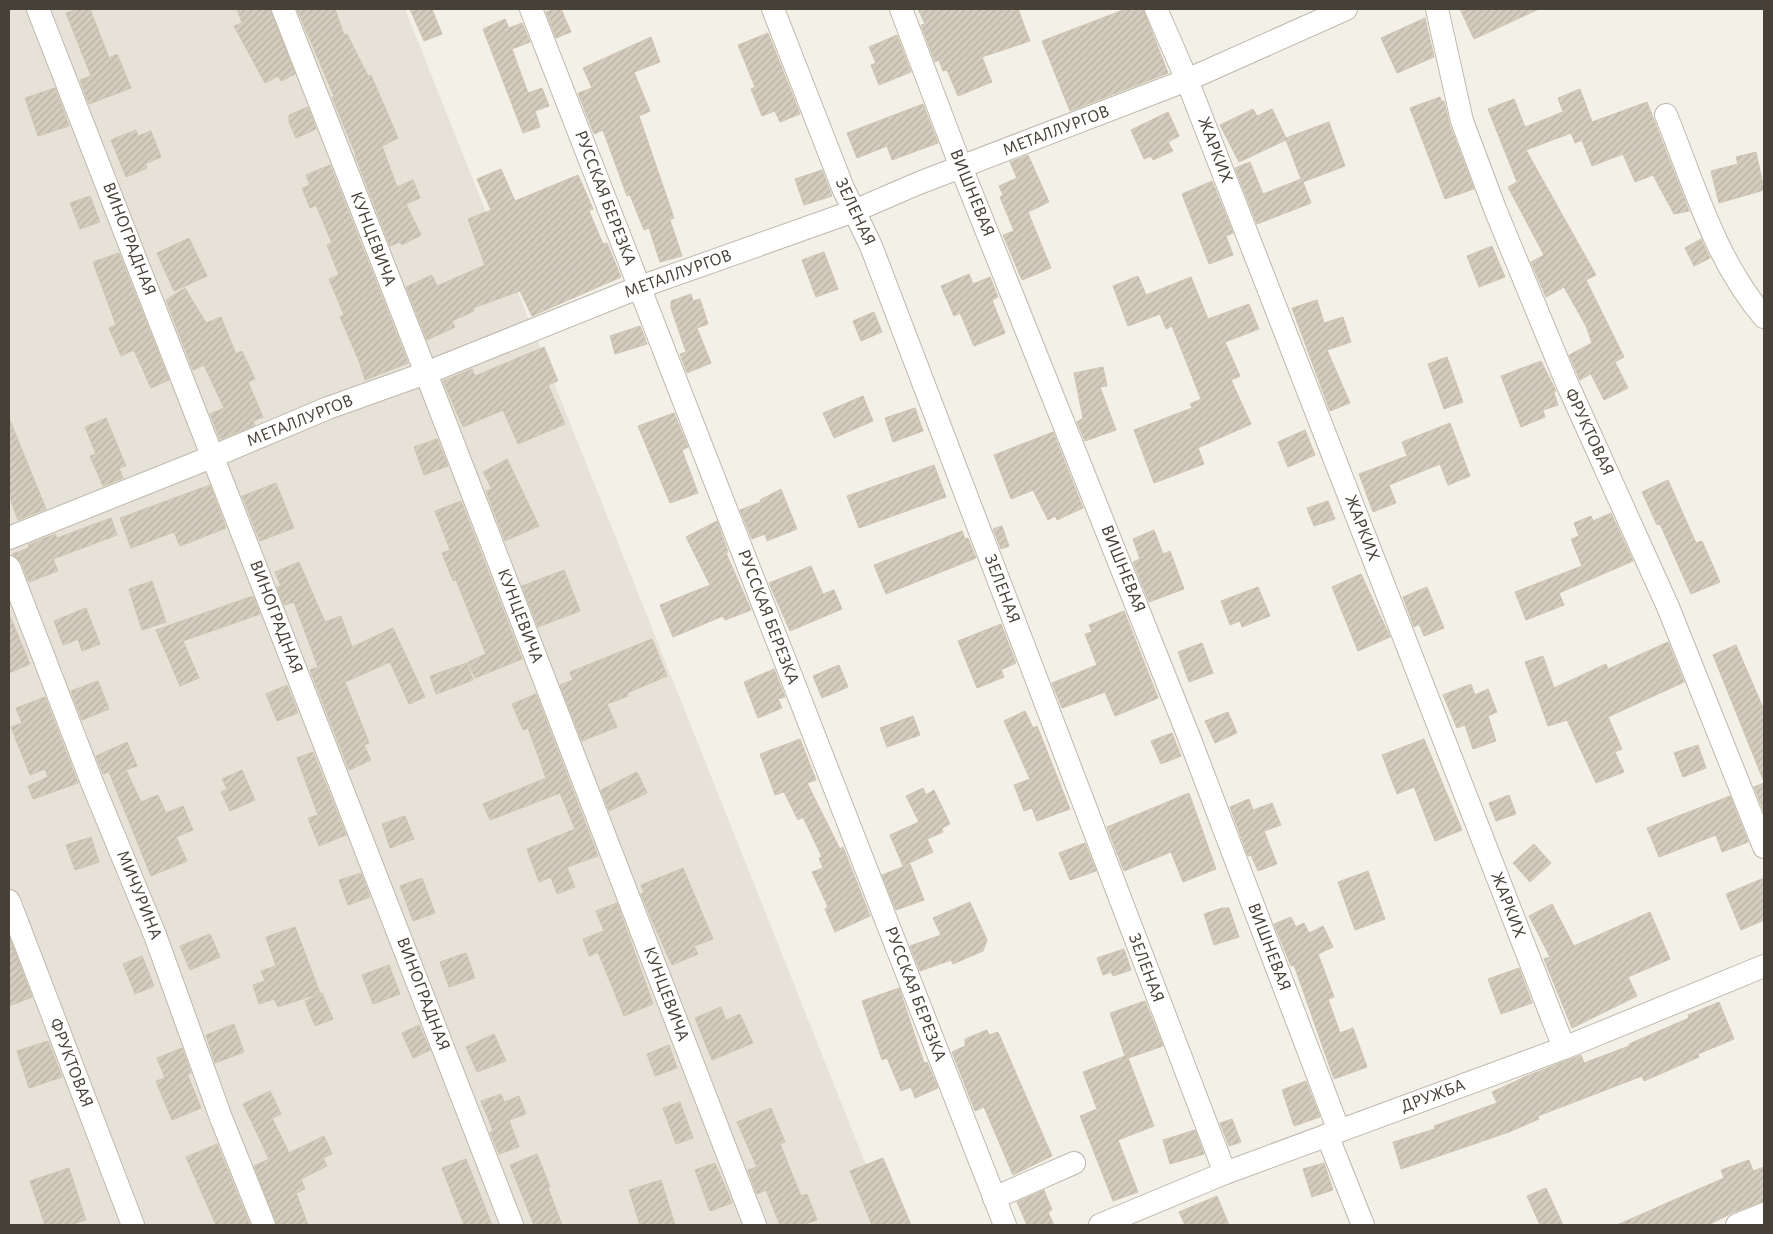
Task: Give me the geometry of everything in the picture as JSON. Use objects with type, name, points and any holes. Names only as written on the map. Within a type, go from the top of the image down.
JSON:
[{"type":"street","name":"ВИНОГРАДНАЯ","points":[[38,9],[214,456],[512,1225]]},
{"type":"street","name":"КУНЦЕВИЧА","points":[[283,9],[426,373],[755,1225]]},
{"type":"street","name":"РУССКАЯ БЕРЕЗКА","points":[[531,9],[1005,1225]]},
{"type":"street","name":"ЗЕЛЕНАЯ","points":[[773,9],[854,211],[875,256],[1225,1173]]},
{"type":"street","name":"ВИШНЕВАЯ","points":[[901,9],[961,167],[1185,728],[1333,1133],[1362,1225]]},
{"type":"street","name":"ЖАРКИХ","points":[[1156,9],[1188,80],[1564,1048]]},
{"type":"street","name":"МЕТАЛЛУРГОВ","points":[[9,538],[328,408],[426,373],[640,287],[854,211],[961,167],[1188,80],[1346,9]]},
{"type":"street","name":"ФРУКТОВАЯ","points":[[1437,9],[1462,121],[1495,210],[1566,381],[1668,607],[1764,847]]},
{"type":"street","points":[[1666,115],[1718,244],[1748,297],[1764,317]]},
{"type":"street","name":"МИЧУРИНА","points":[[9,567],[93,785],[156,936],[221,1118],[264,1225]]},
{"type":"street","name":"ФРУКТОВАЯ","points":[[9,901],[133,1225]]},
{"type":"street","name":"ДРУЖБА","points":[[1100,1225],[1225,1173],[1564,1048],[1764,966]]},
{"type":"street","points":[[994,1198],[1074,1163]]},
{"type":"street","points":[[1737,1225],[1764,1214]]},
{"type":"shaded area","points":[[9,9],[405,9],[890,1225],[9,1225]]},
{"type":"building","points":[[78,9],[90,9],[109,58],[117,54],[131,88],[89,104],[80,80],[91,76],[66,13]]},
{"type":"building","points":[[237,9],[270,9],[295,74],[281,81],[278,76],[265,83],[234,26],[242,23]]},
{"type":"building","points":[[297,9],[335,9],[344,35],[347,34],[368,76],[371,75],[398,138],[382,146],[397,187],[413,180],[420,198],[406,204],[421,235],[402,245],[400,242],[390,246],[332,97],[334,96]]},
{"type":"building","points":[[410,9],[432,9],[442,34],[424,41]]},
{"type":"building","points":[[561,9],[571,32],[556,38],[546,12]]},
{"type":"building","points":[[918,9],[1018,9],[1030,41],[982,57],[992,82],[958,96],[947,70],[943,71],[939,60],[935,62],[921,25],[925,24]]},
{"type":"building","points":[[1126,9],[1143,9],[1168,73],[1070,111],[1042,41]]},
{"type":"building","points":[[1460,9],[1539,9],[1474,39]]},
{"type":"building","points":[[1425,18],[1434,57],[1397,73],[1381,38]]},
{"type":"building","points":[[505,19],[509,28],[522,23],[530,42],[512,49],[528,93],[542,88],[549,106],[535,111],[540,127],[523,133],[483,29]]},
{"type":"building","points":[[768,33],[800,114],[780,122],[775,111],[762,116],[751,89],[755,87],[738,45]]},
{"type":"building","points":[[897,35],[911,72],[879,85],[871,65],[876,63],[869,47]]},
{"type":"building","points":[[651,37],[660,62],[634,72],[650,111],[639,116],[674,218],[670,220],[682,256],[660,262],[649,228],[644,230],[630,195],[627,196],[603,130],[594,134],[578,93],[592,88],[583,68]]},
{"type":"building","points":[[55,88],[69,126],[38,136],[25,98]]},
{"type":"building","points":[[1580,89],[1592,122],[1647,102],[1689,211],[1674,214],[1653,175],[1635,182],[1623,154],[1592,166],[1582,140],[1575,143],[1571,133],[1526,150],[1596,275],[1586,280],[1624,357],[1615,362],[1628,388],[1604,400],[1591,374],[1580,380],[1569,355],[1592,343],[1586,326],[1564,287],[1546,297],[1531,262],[1544,255],[1508,187],[1517,182],[1488,109],[1514,99],[1525,127],[1563,112],[1558,98]]},
{"type":"building","points":[[1440,97],[1442,102],[1444,101],[1450,126],[1474,189],[1445,199],[1410,108]]},
{"type":"building","points":[[923,104],[938,143],[892,160],[887,146],[857,158],[847,133]]},
{"type":"building","points":[[308,107],[316,129],[296,138],[289,122],[289,115]]},
{"type":"building","points":[[1253,109],[1257,116],[1272,109],[1286,138],[1329,122],[1345,166],[1303,182],[1311,203],[1257,224],[1235,168],[1250,162],[1263,194],[1301,179],[1286,140],[1239,162],[1220,125]]},
{"type":"building","points":[[1168,112],[1179,136],[1168,142],[1173,151],[1153,160],[1151,156],[1144,159],[1131,130]]},
{"type":"building","points":[[136,130],[138,136],[151,131],[161,157],[145,164],[147,168],[126,177],[111,140]]},
{"type":"building","points":[[1756,152],[1764,190],[1719,203],[1711,171],[1738,164],[1736,157]]},
{"type":"building","points":[[1028,155],[1049,202],[1028,212],[1051,268],[1022,280],[1003,235],[1014,231],[1000,197],[1003,195],[999,186],[1017,178],[1010,162]]},
{"type":"building","points":[[330,165],[408,363],[365,380],[340,317],[344,315],[329,279],[339,275],[327,245],[332,243],[316,205],[310,208],[302,188],[310,185],[306,175]]},
{"type":"building","points":[[501,169],[515,201],[578,175],[593,209],[589,211],[603,244],[607,243],[621,277],[532,316],[520,291],[473,308],[474,311],[452,321],[455,327],[427,340],[406,287],[432,275],[437,286],[485,265],[468,219],[491,210],[477,179]]},
{"type":"building","points":[[822,170],[832,196],[804,205],[795,179]]},
{"type":"building","points":[[1212,181],[1233,233],[1226,236],[1233,255],[1209,264],[1182,194]]},
{"type":"building","points":[[90,196],[100,222],[80,229],[70,203]]},
{"type":"building","points":[[189,238],[207,276],[174,291],[157,253]]},
{"type":"building","points":[[1701,239],[1710,258],[1694,266],[1685,248]]},
{"type":"building","points":[[1492,246],[1505,277],[1479,287],[1467,256]]},
{"type":"building","points":[[824,252],[838,289],[816,297],[802,260]]},
{"type":"building","points":[[119,253],[169,380],[151,388],[134,350],[121,356],[109,328],[116,325],[93,262]]},
{"type":"building","points":[[969,274],[973,284],[990,277],[998,297],[992,300],[1005,333],[974,346],[960,313],[954,316],[941,286]]},
{"type":"building","points":[[1138,276],[1146,295],[1191,277],[1208,319],[1249,304],[1259,329],[1225,342],[1240,376],[1231,380],[1251,424],[1198,448],[1204,464],[1154,483],[1134,430],[1192,408],[1190,404],[1201,399],[1172,326],[1166,329],[1160,314],[1128,326],[1113,286]]},
{"type":"building","points":[[185,288],[206,323],[221,317],[236,354],[242,351],[255,379],[248,382],[263,417],[253,421],[255,425],[220,439],[210,414],[224,408],[204,365],[193,370],[166,300]]},
{"type":"building","points":[[691,294],[693,301],[700,299],[708,324],[697,328],[711,363],[687,373],[680,354],[686,352],[671,308],[671,301]]},
{"type":"building","points":[[1317,300],[1324,323],[1343,317],[1351,342],[1327,350],[1350,403],[1330,411],[1292,308]]},
{"type":"building","points":[[874,312],[882,332],[861,341],[853,321]]},
{"type":"building","points":[[640,326],[647,344],[615,354],[610,336]]},
{"type":"building","points":[[544,347],[558,381],[548,385],[565,424],[518,444],[503,410],[463,427],[443,381],[472,369],[475,376]]},
{"type":"building","points":[[1447,357],[1463,402],[1444,409],[1428,364]]},
{"type":"building","points":[[1541,361],[1556,391],[1554,393],[1558,405],[1543,410],[1545,417],[1521,427],[1501,376]]},
{"type":"building","points":[[1103,367],[1107,386],[1100,387],[1116,430],[1085,441],[1077,422],[1083,418],[1074,373]]},
{"type":"building","points":[[863,396],[873,421],[834,438],[823,413]]},
{"type":"building","points":[[915,408],[923,431],[893,442],[885,418]]},
{"type":"building","points":[[674,413],[688,447],[682,450],[698,493],[670,503],[638,426]]},
{"type":"building","points":[[9,418],[46,509],[18,520],[9,495]]},
{"type":"building","points":[[106,418],[126,466],[119,468],[123,478],[103,486],[90,456],[96,454],[85,427]]},
{"type":"building","points":[[1450,423],[1470,476],[1448,485],[1440,464],[1389,485],[1396,503],[1373,512],[1359,474],[1407,456],[1402,442]]},
{"type":"building","points":[[1305,430],[1315,455],[1288,467],[1278,442]]},
{"type":"building","points":[[1053,432],[1083,508],[1057,520],[1055,516],[1048,520],[1033,490],[1011,499],[994,455]]},
{"type":"building","points":[[437,439],[448,466],[424,475],[414,447]]},
{"type":"building","points":[[507,459],[539,526],[505,541],[486,491],[492,489],[483,472]]},
{"type":"building","points":[[934,465],[946,497],[859,528],[847,496]]},
{"type":"building","points":[[1668,480],[1696,543],[1702,541],[1720,582],[1691,594],[1660,524],[1657,525],[1642,492]]},
{"type":"building","points":[[276,483],[294,528],[260,541],[242,496]]},
{"type":"building","points":[[210,485],[226,528],[180,546],[174,532],[131,548],[120,518]]},
{"type":"building","points":[[781,489],[797,529],[767,541],[765,534],[752,539],[740,510],[761,502],[760,500]]},
{"type":"building","points":[[461,501],[522,659],[475,678],[468,662],[486,654],[456,580],[453,581],[442,553],[450,550],[435,511]]},
{"type":"building","points":[[1328,501],[1335,519],[1314,526],[1307,508]]},
{"type":"building","points":[[1611,513],[1633,561],[1559,593],[1564,605],[1526,620],[1515,592],[1582,566],[1571,539],[1579,536],[1574,523],[1591,516],[1593,521]]},
{"type":"building","points":[[111,518],[117,535],[53,559],[58,571],[29,582],[21,562],[12,554],[29,548],[28,545],[55,534],[57,538]]},
{"type":"building","points":[[717,521],[728,552],[726,553],[751,610],[725,620],[723,616],[673,637],[660,605],[710,585],[686,537]]},
{"type":"building","points":[[1002,526],[1009,546],[1001,549],[993,529]]},
{"type":"building","points":[[1154,530],[1163,554],[1170,551],[1184,589],[1149,602],[1133,562],[1140,559],[1133,539]]},
{"type":"building","points":[[962,531],[965,539],[968,538],[976,558],[886,594],[874,565]]},
{"type":"building","points":[[299,562],[325,622],[341,616],[352,647],[393,628],[425,697],[409,704],[390,662],[345,682],[369,743],[364,745],[371,760],[349,770],[310,670],[318,667],[294,602],[284,605],[277,587],[281,586],[275,572]]},
{"type":"building","points":[[811,566],[823,594],[834,590],[842,609],[790,631],[769,583]]},
{"type":"building","points":[[564,570],[580,611],[538,627],[522,586]]},
{"type":"building","points":[[1361,574],[1390,637],[1358,651],[1332,587]]},
{"type":"building","points":[[152,581],[166,622],[142,630],[129,589]]},
{"type":"building","points":[[1258,587],[1270,616],[1242,627],[1240,621],[1230,625],[1221,601]]},
{"type":"building","points":[[1427,587],[1444,628],[1424,636],[1419,624],[1414,627],[1403,597]]},
{"type":"building","points":[[253,596],[260,614],[183,641],[199,678],[180,686],[156,630]]},
{"type":"building","points":[[86,608],[100,644],[82,651],[78,639],[63,645],[54,621]]},
{"type":"building","points":[[1124,611],[1158,698],[1115,716],[1105,692],[1062,708],[1052,683],[1097,665],[1085,634],[1092,632],[1089,625]]},
{"type":"building","points":[[9,614],[30,664],[9,673]]},
{"type":"building","points":[[1001,624],[1016,663],[1001,670],[1004,677],[977,688],[958,641]]},
{"type":"building","points":[[652,639],[667,676],[627,693],[628,696],[607,704],[617,727],[582,741],[560,685],[573,680],[570,672]]},
{"type":"building","points":[[1668,642],[1684,682],[1608,717],[1622,749],[1615,752],[1624,772],[1596,783],[1567,720],[1548,726],[1525,662],[1543,656],[1554,688],[1606,664],[1608,669]]},
{"type":"building","points":[[1202,643],[1213,673],[1189,682],[1178,652]]},
{"type":"building","points":[[1736,645],[1764,710],[1764,782],[1713,655]]},
{"type":"building","points":[[467,663],[473,680],[436,694],[430,676]]},
{"type":"building","points":[[839,665],[848,687],[822,698],[813,676]]},
{"type":"building","points":[[774,669],[785,697],[778,699],[782,708],[758,718],[744,682]]},
{"type":"building","points":[[98,681],[109,709],[82,720],[71,691]]},
{"type":"building","points":[[1471,684],[1475,695],[1488,689],[1497,712],[1488,716],[1496,741],[1473,749],[1465,725],[1457,728],[1443,695]]},
{"type":"building","points":[[287,685],[298,713],[277,721],[266,694]]},
{"type":"building","points":[[536,694],[598,856],[567,867],[575,887],[557,894],[551,877],[539,882],[527,849],[575,829],[560,793],[490,820],[483,804],[546,778],[528,728],[523,730],[512,704]]},
{"type":"building","points":[[45,697],[78,783],[33,799],[28,786],[48,777],[45,769],[30,775],[11,727],[22,723],[16,708]]},
{"type":"building","points":[[1025,711],[1033,728],[1037,726],[1070,809],[1037,821],[1032,808],[1024,811],[1014,785],[1030,779],[1004,721]]},
{"type":"building","points":[[1228,712],[1237,733],[1215,743],[1205,721]]},
{"type":"building","points":[[913,716],[920,735],[887,747],[880,728]]},
{"type":"building","points":[[1172,733],[1181,756],[1161,764],[1151,741]]},
{"type":"building","points":[[800,739],[816,780],[807,783],[840,849],[843,847],[870,916],[835,932],[825,909],[828,907],[812,872],[823,868],[819,858],[822,857],[803,817],[798,820],[784,792],[775,795],[760,754]]},
{"type":"building","points":[[1424,739],[1462,830],[1435,841],[1414,787],[1397,794],[1382,755]]},
{"type":"building","points":[[127,742],[137,766],[126,770],[141,802],[158,795],[166,813],[183,806],[193,830],[176,837],[187,861],[151,876],[109,772],[103,774],[96,756]]},
{"type":"building","points":[[1698,745],[1706,768],[1683,777],[1674,753]]},
{"type":"building","points":[[313,752],[346,835],[319,846],[308,818],[318,815],[297,758]]},
{"type":"building","points":[[242,770],[255,800],[230,811],[221,792],[227,789],[222,779]]},
{"type":"building","points":[[637,772],[647,793],[609,811],[601,790]]},
{"type":"building","points":[[1764,783],[1764,812],[1754,787]]},
{"type":"building","points":[[923,788],[926,795],[934,790],[950,824],[942,828],[943,832],[927,839],[933,852],[903,866],[890,835],[919,822],[906,796]]},
{"type":"building","points":[[1189,793],[1216,869],[1183,882],[1171,852],[1124,871],[1107,827]]},
{"type":"building","points":[[1509,795],[1516,814],[1496,821],[1489,803]]},
{"type":"building","points":[[1730,796],[1748,842],[1722,852],[1716,835],[1659,857],[1647,828]]},
{"type":"building","points":[[1249,799],[1253,810],[1272,803],[1281,825],[1264,831],[1277,864],[1258,871],[1251,855],[1248,856],[1230,807]]},
{"type":"building","points":[[405,816],[414,839],[390,848],[382,824]]},
{"type":"building","points":[[91,837],[99,862],[75,870],[66,845]]},
{"type":"building","points":[[1085,843],[1096,871],[1070,880],[1059,853]]},
{"type":"building","points":[[1534,844],[1551,863],[1530,882],[1513,863]]},
{"type":"building","points":[[910,864],[924,900],[896,910],[882,875]]},
{"type":"building","points":[[683,868],[713,939],[694,946],[698,954],[672,965],[641,894],[644,893],[641,885]]},
{"type":"building","points":[[1368,871],[1385,919],[1355,930],[1338,882]]},
{"type":"building","points":[[361,873],[370,897],[348,905],[339,880]]},
{"type":"building","points":[[422,878],[435,913],[413,921],[400,886]]},
{"type":"building","points":[[1764,878],[1764,920],[1741,930],[1726,894]]},
{"type":"building","points":[[970,902],[987,940],[983,951],[953,964],[951,960],[920,971],[910,946],[941,935],[933,918]]},
{"type":"building","points":[[617,903],[653,1004],[624,1016],[598,952],[589,956],[583,939],[604,931],[596,911]]},
{"type":"building","points":[[1552,904],[1574,946],[1650,912],[1670,959],[1628,977],[1637,996],[1572,1028],[1544,959],[1550,957],[1529,916]]},
{"type":"building","points":[[1222,908],[1229,908],[1239,937],[1214,945],[1204,914]]},
{"type":"building","points":[[1291,917],[1296,927],[1304,923],[1309,933],[1323,926],[1333,947],[1318,954],[1334,997],[1328,999],[1340,1033],[1353,1028],[1367,1067],[1334,1079],[1294,965],[1291,966],[1274,924]]},
{"type":"building","points":[[295,927],[320,993],[278,1007],[274,999],[259,1004],[253,985],[265,981],[261,971],[276,966],[266,937]]},
{"type":"building","points":[[210,934],[220,957],[190,970],[180,946]]},
{"type":"building","points":[[9,940],[32,997],[9,1006]]},
{"type":"building","points":[[1124,949],[1131,970],[1113,976],[1111,972],[1103,975],[1097,958]]},
{"type":"building","points":[[466,953],[475,978],[449,987],[440,962]]},
{"type":"building","points":[[142,956],[154,986],[135,994],[123,964]]},
{"type":"building","points":[[389,965],[400,994],[373,1004],[362,975]]},
{"type":"building","points":[[1519,968],[1532,1003],[1501,1014],[1488,979]]},
{"type":"building","points":[[899,988],[924,1063],[927,1062],[938,1088],[915,1098],[911,1087],[901,1091],[887,1058],[882,1060],[862,1001]]},
{"type":"building","points":[[322,993],[333,1019],[315,1026],[305,1001]]},
{"type":"building","points":[[1145,1001],[1163,1046],[1128,1058],[1154,1126],[1118,1140],[1138,1192],[1113,1201],[1080,1116],[1097,1109],[1083,1072],[1125,1056],[1110,1013]]},
{"type":"building","points":[[1719,1002],[1734,1039],[1698,1054],[1699,1057],[1644,1081],[1642,1076],[1538,1116],[1539,1119],[1509,1132],[1401,1169],[1393,1142],[1435,1129],[1434,1126],[1497,1103],[1492,1092],[1527,1076],[1581,1055],[1584,1063],[1629,1046],[1629,1044],[1689,1018],[1688,1015]]},
{"type":"building","points":[[721,1007],[726,1020],[740,1014],[753,1043],[712,1060],[695,1018]]},
{"type":"building","points":[[234,1024],[244,1052],[215,1063],[206,1035]]},
{"type":"building","points":[[419,1025],[430,1050],[413,1058],[402,1033]]},
{"type":"building","points":[[987,1030],[989,1035],[998,1032],[1052,1156],[1013,1175],[984,1107],[975,1111],[952,1052],[965,1046],[965,1039]]},
{"type":"building","points":[[494,1034],[506,1061],[477,1072],[466,1047]]},
{"type":"building","points":[[48,1041],[62,1077],[29,1088],[17,1051]]},
{"type":"building","points":[[669,1045],[677,1068],[655,1076],[647,1054]]},
{"type":"building","points":[[182,1048],[191,1073],[187,1074],[201,1108],[172,1120],[156,1081],[165,1078],[157,1058]]},
{"type":"building","points":[[1306,1081],[1320,1117],[1294,1126],[1282,1090]]},
{"type":"building","points":[[270,1091],[281,1114],[272,1118],[289,1153],[324,1136],[332,1154],[323,1158],[327,1166],[301,1179],[305,1189],[296,1193],[308,1225],[277,1225],[254,1166],[269,1159],[243,1104]]},
{"type":"building","points":[[501,1094],[504,1102],[519,1096],[526,1114],[509,1120],[519,1147],[499,1154],[490,1132],[493,1131],[481,1101]]},
{"type":"building","points":[[680,1102],[693,1138],[676,1144],[663,1108]]},
{"type":"building","points":[[771,1108],[785,1142],[780,1144],[801,1196],[807,1194],[817,1220],[802,1225],[780,1225],[766,1190],[757,1194],[748,1170],[757,1167],[737,1122]]},
{"type":"building","points":[[1232,1119],[1241,1142],[1229,1146],[1220,1123]]},
{"type":"building","points":[[1195,1130],[1204,1154],[1170,1164],[1163,1140]]},
{"type":"building","points":[[217,1144],[250,1225],[216,1225],[186,1157]]},
{"type":"building","points":[[537,1154],[562,1225],[534,1225],[510,1165]]},
{"type":"building","points":[[883,1158],[911,1225],[872,1225],[850,1171]]},
{"type":"building","points":[[466,1159],[492,1225],[464,1225],[442,1168]]},
{"type":"building","points":[[1749,1160],[1753,1171],[1764,1167],[1764,1201],[1732,1213],[1708,1225],[1617,1225],[1724,1178],[1721,1170]]},
{"type":"building","points":[[715,1163],[732,1203],[710,1211],[695,1170]]},
{"type":"building","points":[[1324,1163],[1333,1190],[1312,1197],[1303,1169]]},
{"type":"building","points":[[69,1168],[86,1220],[70,1225],[45,1225],[30,1181]]},
{"type":"building","points":[[661,1180],[675,1225],[640,1225],[629,1190]]},
{"type":"building","points":[[1546,1188],[1563,1225],[1540,1225],[1527,1196]]},
{"type":"building","points":[[1044,1190],[1052,1210],[1048,1212],[1054,1225],[1027,1225],[1017,1202]]},
{"type":"building","points":[[1217,1196],[1229,1225],[1185,1225],[1179,1212]]}]
